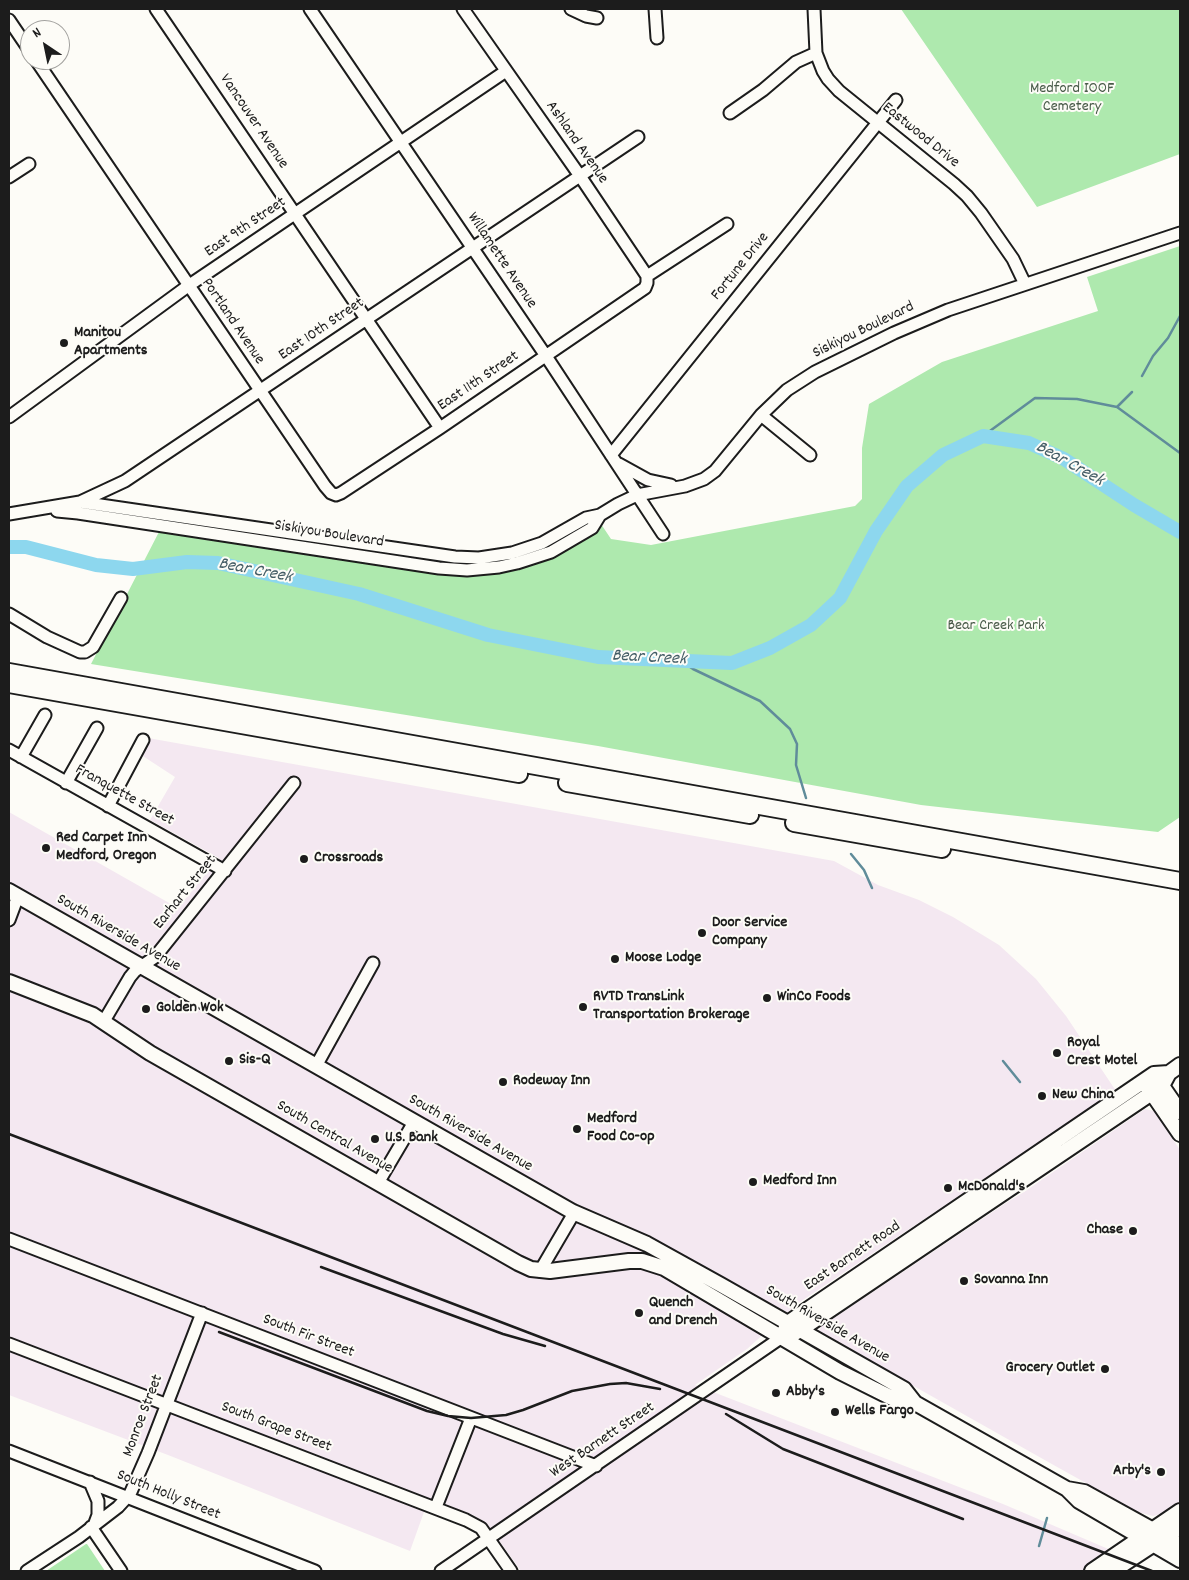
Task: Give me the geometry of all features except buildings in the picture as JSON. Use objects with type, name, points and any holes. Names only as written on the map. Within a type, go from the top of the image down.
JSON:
[{"type":"highway","points":[[9,672],[1180,881]]},
{"type":"highway","points":[[9,684],[1180,892]]},
{"type":"main road","name":"South Riverside Avenue","points":[[13,893],[574,1213],[672,1257],[904,1389],[915,1403]]},
{"type":"main road","name":"South Central Avenue","points":[[9,982],[80,1009],[104,1021],[150,1054],[518,1264],[540,1271],[617,1262],[642,1261],[654,1264]]},
{"type":"main road","name":"East Barnett Road","points":[[788,1323],[922,1231],[1175,1069]]},
{"type":"main road","name":"East Barnett Road","points":[[782,1338],[800,1330],[887,1272],[1153,1083]]},
{"type":"main road","points":[[1153,1083],[1180,1112]]},
{"type":"main road","points":[[1153,1083],[1180,1134]]},
{"type":"main road","points":[[613,1229],[625,1240],[629,1251],[624,1258],[617,1262]]},
{"type":"main road","points":[[887,1272],[886,1264],[915,1244],[919,1240],[922,1231]]},
{"type":"main road","name":"South Riverside Avenue","points":[[654,1264],[664,1268],[840,1372],[896,1400],[915,1403],[1066,1489],[1079,1501],[1180,1560]]},
{"type":"main road","points":[[782,1338],[788,1323]]},
{"type":"main road","points":[[840,1372],[863,1375],[878,1383],[882,1382],[885,1378]]},
{"type":"main road","name":"South Riverside Avenue","points":[[1066,1489],[1084,1492],[1180,1544]]},
{"type":"main road","points":[[1113,1571],[1159,1533],[1180,1511]]},
{"type":"main road","points":[[1159,1533],[1180,1527]]},
{"type":"main road","points":[[1092,1571],[1147,1542]]},
{"type":"street","name":"Vancouver Avenue","points":[[156,9],[440,428]]},
{"type":"street","name":"Willamette Avenue","points":[[310,9],[546,356],[663,534]]},
{"type":"street","name":"Ashland Avenue","points":[[463,9],[580,176],[647,276]]},
{"type":"street","points":[[571,9],[586,16],[597,18]]},
{"type":"street","points":[[655,9],[657,38]]},
{"type":"street","name":"Eastwood Drive","points":[[814,9],[816,53],[823,71],[833,85],[967,196],[1013,259],[1026,284]]},
{"type":"street","points":[[9,20],[20,36]]},
{"type":"street","points":[[730,113],[763,90],[789,67],[803,58],[816,53]]},
{"type":"street","name":"Portland Avenue","points":[[43,70],[325,486],[331,493],[336,495],[341,493]]},
{"type":"street","name":"East 9th Street","points":[[9,417],[188,286],[506,72]]},
{"type":"street","name":"Fortune Drive","points":[[614,458],[896,100]]},
{"type":"street","name":"East 10th Street","points":[[9,514],[80,502],[125,481],[638,137]]},
{"type":"street","points":[[9,177],[28,164]]},
{"type":"street","points":[[647,276],[727,224]]},
{"type":"street","name":"Siskiyou Boulevard","points":[[40,509],[78,513],[439,568],[467,570],[517,563],[551,552],[592,528],[600,516],[618,504],[637,495],[685,486],[704,479],[715,471],[772,403],[801,380],[867,346],[931,316],[1180,233]]},
{"type":"street","name":"East 11th Street","points":[[341,493],[646,288],[647,276]]},
{"type":"street","points":[[761,415],[810,454]]},
{"type":"street","points":[[614,458],[648,480],[685,486]]},
{"type":"street","points":[[123,508],[117,505],[113,499],[125,481]]},
{"type":"street","name":"Siskiyou Boulevard","points":[[80,502],[467,558],[503,555],[525,549],[554,537],[586,518],[600,516]]},
{"type":"street","points":[[9,614],[47,638],[80,652],[90,650],[121,598]]},
{"type":"street","points":[[21,756],[45,716]]},
{"type":"street","points":[[66,782],[98,728]]},
{"type":"street","points":[[108,806],[142,740]]},
{"type":"street","name":"Franquette Street","points":[[9,750],[224,871]]},
{"type":"street","name":"Earhart Street","points":[[104,1021],[130,978],[140,967],[155,956],[294,783]]},
{"type":"street","points":[[9,920],[13,893]]},
{"type":"street","points":[[316,1066],[373,963]]},
{"type":"street","points":[[378,1183],[414,1122]]},
{"type":"street","points":[[540,1271],[574,1213]]},
{"type":"street","name":"South Fir Street","points":[[9,1239],[596,1466]]},
{"type":"street","name":"Monroe Street","points":[[27,1571],[118,1506],[133,1489],[202,1313]]},
{"type":"street","name":"West Barnett Street","points":[[441,1571],[782,1338]]},
{"type":"street","name":"South Grape Street","points":[[9,1344],[436,1507],[473,1523],[481,1528],[490,1539],[511,1571]]},
{"type":"street","points":[[436,1507],[471,1418]]},
{"type":"street","name":"South Holly Street","points":[[9,1451],[315,1571]]},
{"type":"street","points":[[90,1482],[98,1502],[98,1515],[93,1525],[121,1571]]},
{"type":"shaded area","points":[[137,736],[834,861],[878,885],[919,900],[953,917],[999,945],[1036,979],[1066,1016],[1116,1091],[797,1304],[747,1349],[695,1385],[1003,1504],[1113,1551],[1083,1571],[521,1571],[487,1524],[475,1516],[429,1498],[410,1551],[168,1455],[9,1395],[9,812],[178,908],[219,858],[150,820],[175,777],[132,749]]},
{"type":"shaded area","points":[[1145,1109],[1154,1111],[1180,1150],[1180,1502],[1161,1514],[1153,1516],[1138,1512],[818,1332],[822,1326]]},
{"type":"green space","name":"Medford IOOF Cemetery","points":[[901,9],[1180,9],[1180,154],[1037,207]]},
{"type":"green space","name":"Bear Creek Park","points":[[1180,246],[1180,817],[1158,832],[921,805],[598,746],[91,664],[161,528],[467,573],[578,541],[601,524],[611,539],[651,545],[855,506],[862,499],[862,448],[869,404],[942,362],[1098,311],[1087,277]]},
{"type":"green space","points":[[86,1544],[105,1571],[46,1571]]},
{"type":"waterway","points":[[1142,376],[1153,356],[1168,338],[1180,316]]},
{"type":"waterway","points":[[983,436],[1035,398],[1077,399],[1117,407],[1132,392]]},
{"type":"waterway","points":[[1117,407],[1180,453]]},
{"type":"waterway","name":"Bear Creek","points":[[9,547],[26,547],[96,565],[133,569],[187,562],[218,563],[359,594],[488,635],[598,657],[732,663],[770,648],[811,625],[840,598],[876,531],[907,486],[943,455],[983,436],[1029,443],[1064,459],[1134,505],[1180,532]]},
{"type":"waterway","name":"Bear Creek","points":[[1174,530],[1180,525]]},
{"type":"waterway","points":[[680,660],[693,669],[760,701],[790,729],[797,744],[796,765],[806,798]]},
{"type":"waterway","points":[[851,854],[864,870],[872,888]]},
{"type":"waterway","points":[[1003,1061],[1020,1082]]},
{"type":"waterway","points":[[1039,1546],[1047,1518]]},
{"type":"railway","points":[[9,1134],[1152,1571]]},
{"type":"railway","points":[[321,1267],[503,1334],[545,1346]]},
{"type":"railway","points":[[219,1332],[427,1411],[448,1416],[471,1418],[506,1415],[572,1391],[610,1384],[626,1383],[660,1389]]},
{"type":"railway","points":[[726,1414],[783,1449],[963,1519]]},
{"type":"place","name":"Manitou Apartments","points":[[64,343]]},
{"type":"place","name":"Red Carpet Inn Medford, Oregon","points":[[46,848]]},
{"type":"place","name":"Crossroads","points":[[304,859]]},
{"type":"place","name":"Door Service Company","points":[[702,933]]},
{"type":"place","name":"Moose Lodge","points":[[615,959]]},
{"type":"place","name":"WinCo Foods","points":[[767,998]]},
{"type":"place","name":"RVTD TransLink Transportation Brokerage","points":[[583,1007]]},
{"type":"place","name":"Golden Wok","points":[[146,1009]]},
{"type":"place","name":"Royal Crest Motel","points":[[1057,1053]]},
{"type":"place","name":"Sis-Q","points":[[229,1061]]},
{"type":"place","name":"Rodeway Inn","points":[[503,1082]]},
{"type":"place","name":"New China","points":[[1042,1096]]},
{"type":"place","name":"Medford Food Co-op","points":[[577,1129]]},
{"type":"place","name":"U.S. Bank","points":[[375,1139]]},
{"type":"place","name":"Medford Inn","points":[[753,1182]]},
{"type":"place","name":"McDonald's","points":[[948,1188]]},
{"type":"place","name":"Chase","points":[[1133,1231]]},
{"type":"place","name":"Sovanna Inn","points":[[964,1281]]},
{"type":"place","name":"Quench and Drench","points":[[639,1313]]},
{"type":"place","name":"Grocery Outlet","points":[[1105,1369]]},
{"type":"place","name":"Abby's","points":[[776,1393]]},
{"type":"place","name":"Wells Fargo","points":[[835,1412]]},
{"type":"place","name":"Arby's","points":[[1161,1472]]}]
